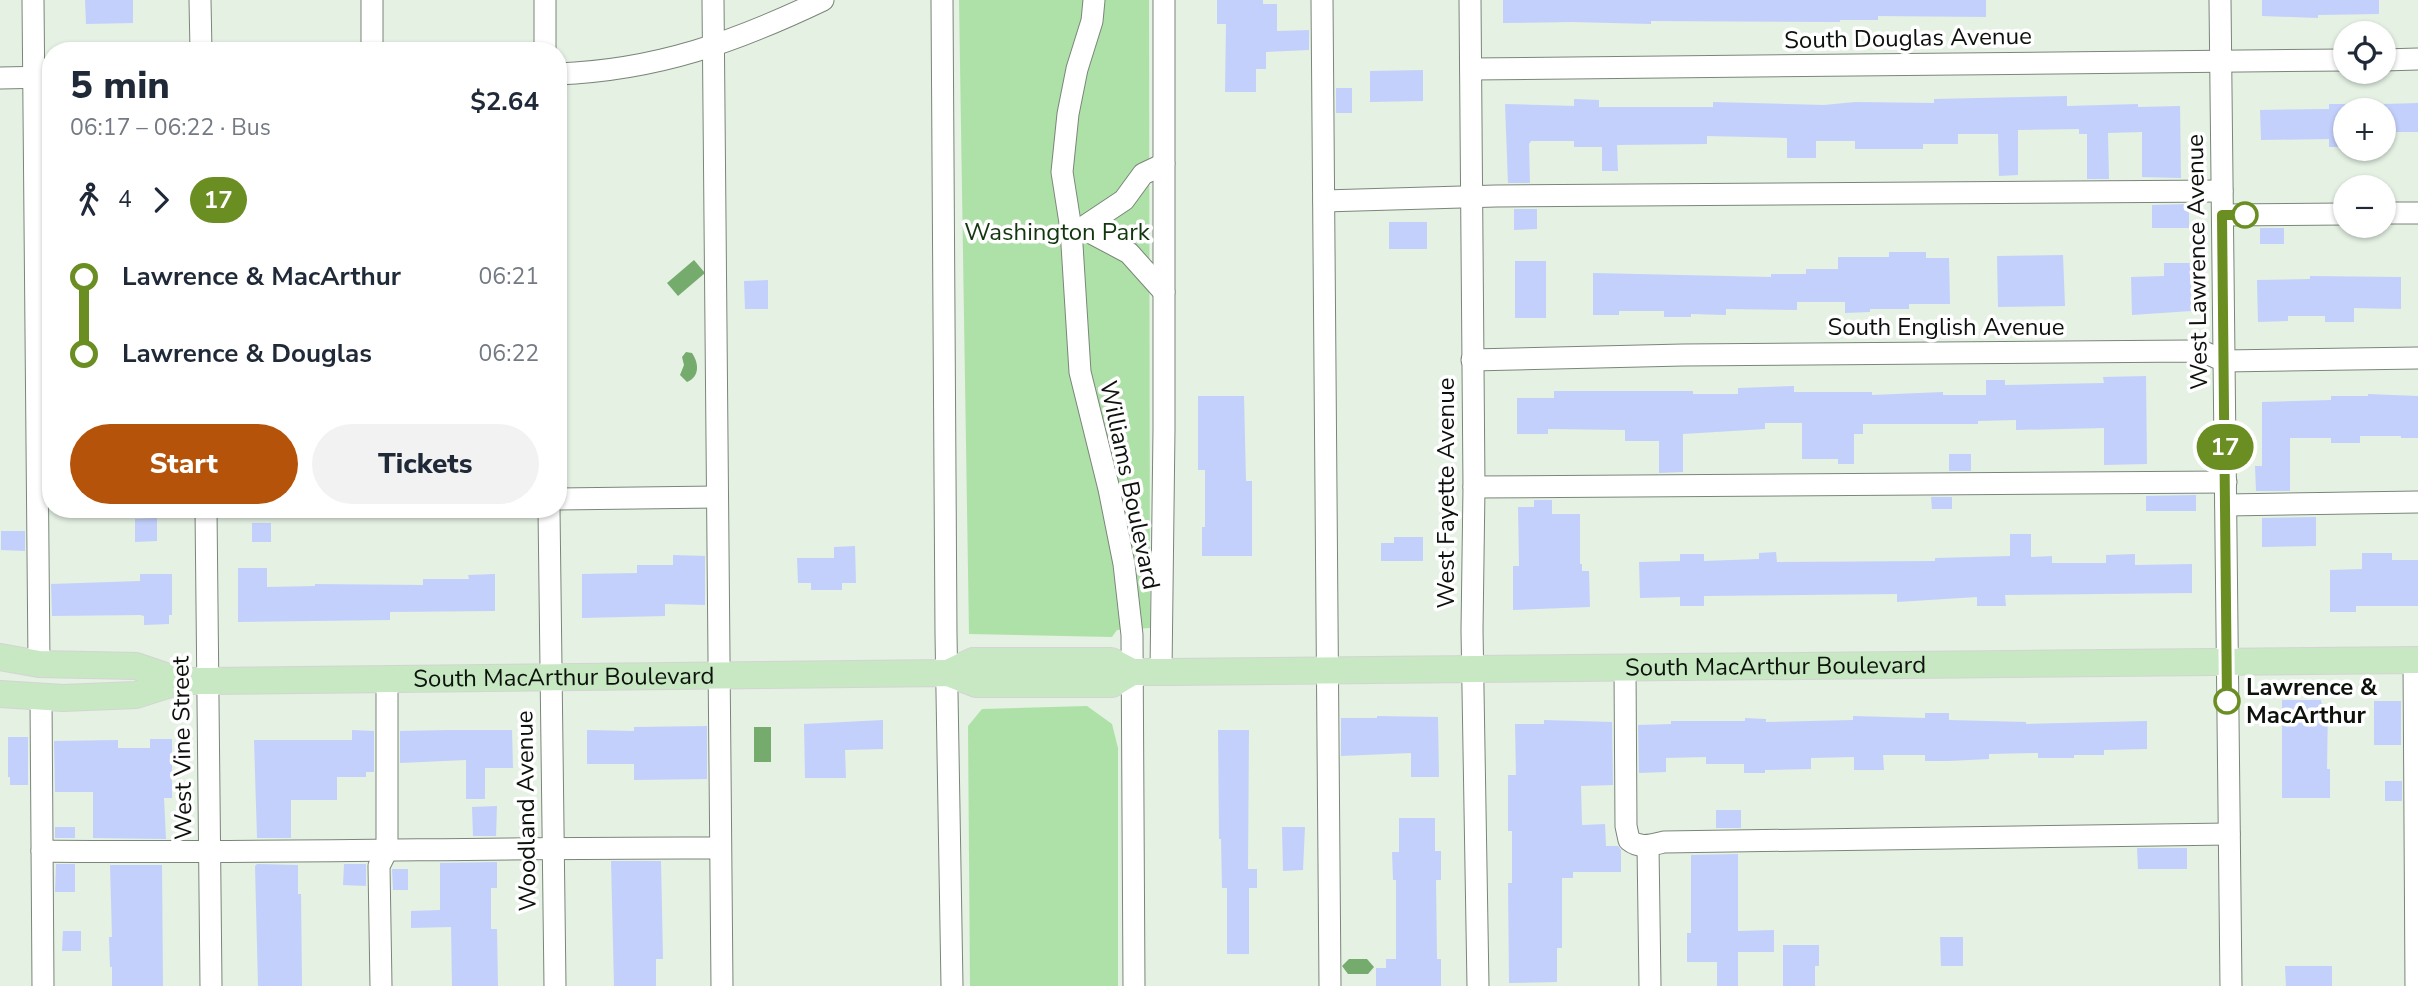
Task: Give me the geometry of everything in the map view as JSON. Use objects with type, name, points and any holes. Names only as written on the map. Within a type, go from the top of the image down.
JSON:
[{"type":"main road","name":"South MacArthur Boulevard","points":[[0,657],[39,664],[136,666],[193,681]]},
{"type":"main road","name":"South MacArthur Boulevard","points":[[0,694],[41,698],[136,695],[193,681],[948,673],[976,684],[1112,684],[1132,671],[2416,660]]},
{"type":"street","points":[[0,78],[42,77],[33,0]]},
{"type":"street","points":[[200,0],[201,42]]},
{"type":"street","points":[[372,0],[372,42]]},
{"type":"street","points":[[545,0],[545,42]]},
{"type":"street","points":[[713,0],[722,986]]},
{"type":"street","points":[[567,73],[674,59],[713,47],[823,0]]},
{"type":"street","points":[[942,0],[952,986]]},
{"type":"street","name":"Williams Boulevard","points":[[1094,0],[1092,21],[1077,69],[1068,114],[1062,172],[1077,229],[1080,372],[1109,489],[1124,564],[1132,635],[1134,986]]},
{"type":"street","name":"Williams Boulevard","points":[[1161,671],[1164,0]]},
{"type":"street","points":[[1322,0],[1330,986]]},
{"type":"street","name":"West Fayette Avenue","points":[[1470,0],[1473,667],[1478,986]]},
{"type":"street","name":"West Lawrence Avenue","points":[[2220,0],[2231,986]]},
{"type":"street","points":[[2396,60],[2418,59]]},
{"type":"street","name":"South Douglas Avenue","points":[[1471,69],[2333,60]]},
{"type":"street","points":[[1077,229],[1124,200],[1143,174],[1164,164]]},
{"type":"street","points":[[1324,201],[1472,196],[2222,191]]},
{"type":"street","points":[[2396,213],[2418,213]]},
{"type":"street","points":[[2222,215],[2333,214]]},
{"type":"street","points":[[1077,229],[1129,253],[1164,292]]},
{"type":"street","name":"South English Avenue","points":[[1472,360],[1683,355],[2192,351],[2204,352],[2224,360],[2418,358]]},
{"type":"street","points":[[1474,487],[2226,482]]},
{"type":"street","points":[[567,499],[717,497]]},
{"type":"street","points":[[2226,505],[2418,502]]},
{"type":"street","points":[[39,664],[44,518]]},
{"type":"street","name":"West Vine Street","points":[[205,518],[193,681],[210,853],[211,986]]},
{"type":"street","name":"Woodland Avenue","points":[[549,518],[555,986]]},
{"type":"street","points":[[2416,660],[2416,986]]},
{"type":"street","points":[[1625,668],[1626,826],[1629,840],[1636,845],[1648,846],[1664,842],[2229,834]]},
{"type":"street","points":[[380,986],[379,866],[387,850],[387,681]]},
{"type":"street","points":[[41,698],[43,986]]},
{"type":"street","points":[[1648,846],[1650,986]]},
{"type":"street","points":[[42,851],[210,853],[553,847],[720,848]]},
{"type":"green space","name":"Washington Park","points":[[959,0],[1149,0],[1150,628],[1117,630],[1112,637],[969,634]]},
{"type":"green space","points":[[1087,706],[1112,724],[1118,748],[1118,986],[970,986],[968,726],[982,709]]},
{"type":"shaded area","points":[[694,260],[705,273],[678,296],[667,283]]},
{"type":"shaded area","points":[[686,352],[692,353],[697,365],[694,377],[687,382],[680,375],[684,365],[682,357]]},
{"type":"shaded area","points":[[754,727],[771,727],[771,762],[754,762]]},
{"type":"shaded area","points":[[1349,959],[1367,959],[1374,967],[1368,974],[1348,974],[1342,966]]},
{"type":"building","points":[[85,0],[133,0],[133,23],[86,24]]},
{"type":"building","points":[[1217,0],[1263,0],[1263,4],[1277,4],[1277,31],[1309,30],[1309,50],[1266,52],[1266,69],[1256,69],[1256,92],[1225,92],[1226,24],[1217,24]]},
{"type":"building","points":[[1503,0],[1986,0],[1986,17],[1878,16],[1878,20],[1840,22],[1503,23]]},
{"type":"building","points":[[2262,0],[2379,0],[2379,14],[2318,15],[2318,18],[2262,16]]},
{"type":"building","points":[[1423,70],[1423,101],[1370,102],[1370,71]]},
{"type":"building","points":[[1336,88],[1352,88],[1352,113],[1336,113]]},
{"type":"building","points":[[2067,96],[2067,106],[2180,106],[2181,178],[2142,177],[2142,132],[2108,133],[2109,179],[2087,179],[2087,134],[2079,134],[2079,129],[2018,130],[2018,175],[1999,176],[1998,134],[1958,134],[1958,144],[1923,144],[1923,149],[1855,149],[1855,141],[1816,141],[1816,158],[1787,158],[1787,138],[1707,136],[1707,144],[1617,145],[1618,171],[1602,171],[1602,147],[1574,147],[1574,141],[1531,141],[1530,183],[1508,183],[1505,104],[1574,106],[1574,99],[1599,100],[1599,107],[1713,107],[1713,102],[1824,105]]},
{"type":"building","points":[[2418,103],[2418,132],[2396,132],[2396,104]]},
{"type":"building","points":[[2329,104],[2333,104],[2333,147],[2329,147],[2329,139],[2261,140],[2260,110],[2329,109]]},
{"type":"building","points":[[2189,204],[2189,228],[2152,228],[2152,205]]},
{"type":"building","points":[[1514,209],[1537,209],[1537,229],[1514,230]]},
{"type":"building","points":[[1389,222],[1427,222],[1427,249],[1389,249]]},
{"type":"building","points":[[2260,228],[2284,228],[2284,244],[2260,244]]},
{"type":"building","points":[[1889,252],[1926,252],[1926,258],[1949,258],[1950,304],[1909,304],[1909,309],[1870,309],[1870,312],[1845,313],[1845,302],[1797,302],[1797,310],[1726,309],[1726,315],[1691,314],[1691,317],[1664,317],[1664,311],[1619,311],[1619,315],[1593,315],[1593,273],[1771,277],[1771,274],[1806,274],[1806,269],[1838,269],[1838,257],[1889,257]]},
{"type":"building","points":[[2063,255],[2065,306],[1998,307],[1997,256]]},
{"type":"building","points":[[1515,261],[1546,261],[1546,318],[1515,318]]},
{"type":"building","points":[[2164,263],[2191,263],[2191,311],[2132,315],[2131,277],[2164,276]]},
{"type":"building","points":[[2310,276],[2401,277],[2401,309],[2354,308],[2354,322],[2325,322],[2325,316],[2288,316],[2288,321],[2258,322],[2257,280],[2310,279]]},
{"type":"building","points":[[768,280],[768,309],[745,309],[744,281]]},
{"type":"building","points":[[2146,376],[2147,464],[2104,465],[2104,428],[2016,430],[2016,420],[1978,421],[1978,424],[1863,424],[1863,434],[1854,434],[1854,464],[1838,464],[1838,459],[1802,459],[1802,423],[1765,423],[1765,429],[1683,434],[1683,472],[1659,473],[1659,441],[1625,441],[1625,430],[1548,429],[1548,434],[1517,434],[1517,398],[1554,398],[1554,391],[1693,391],[1693,394],[1738,394],[1738,388],[1794,386],[1794,392],[1872,392],[1872,395],[1943,392],[1943,395],[1986,395],[1986,380],[2005,380],[2005,385],[2104,383],[2103,377]]},
{"type":"building","points":[[1198,396],[1244,396],[1246,481],[1252,481],[1252,556],[1202,556],[1205,470],[1198,470]]},
{"type":"building","points":[[2331,396],[2418,396],[2418,438],[2360,436],[2360,443],[2331,443],[2331,438],[2290,438],[2290,491],[2256,491],[2255,466],[2262,466],[2262,402],[2331,400]]},
{"type":"building","points":[[1949,454],[1971,454],[1971,471],[1949,471]]},
{"type":"building","points":[[2196,495],[2196,511],[2146,511],[2146,496]]},
{"type":"building","points":[[1931,497],[1952,497],[1952,509],[1932,509]]},
{"type":"building","points":[[1534,500],[1552,500],[1552,514],[1580,514],[1580,564],[1582,571],[1589,571],[1590,607],[1513,610],[1513,566],[1519,566],[1518,507],[1534,507]]},
{"type":"building","points":[[2316,517],[2316,546],[2262,547],[2262,518]]},
{"type":"building","points":[[157,518],[157,541],[135,542],[135,519]]},
{"type":"building","points":[[252,523],[271,523],[271,542],[252,542]]},
{"type":"building","points":[[1,531],[25,531],[25,551],[1,550]]},
{"type":"building","points":[[2010,534],[2031,534],[2031,557],[2052,556],[2052,563],[2106,563],[2106,555],[2135,554],[2135,565],[2192,564],[2192,593],[2005,595],[2006,606],[1977,606],[1977,597],[1897,602],[1897,594],[1704,596],[1704,606],[1680,606],[1680,597],[1640,598],[1639,562],[1680,561],[1680,554],[1704,554],[1704,561],[1759,559],[1759,553],[1776,552],[1777,562],[1935,561],[1935,558],[2010,556]]},
{"type":"building","points":[[1394,537],[1423,537],[1423,561],[1381,561],[1381,543],[1394,543]]},
{"type":"building","points":[[855,546],[856,583],[842,583],[842,590],[811,590],[811,583],[798,583],[797,558],[834,558],[834,547]]},
{"type":"building","points":[[2362,553],[2392,553],[2392,560],[2418,560],[2418,606],[2356,606],[2356,612],[2330,612],[2330,570],[2362,569]]},
{"type":"building","points":[[673,555],[705,556],[705,605],[665,604],[665,616],[582,618],[582,574],[637,573],[637,565],[673,565]]},
{"type":"building","points":[[238,568],[267,568],[267,587],[315,584],[423,585],[423,579],[469,579],[468,575],[495,574],[495,611],[390,612],[390,620],[238,622]]},
{"type":"building","points":[[140,574],[172,574],[172,615],[169,615],[169,624],[144,625],[144,616],[140,615],[52,616],[51,584],[140,581]]},
{"type":"building","points":[[2282,700],[2321,700],[2322,706],[2328,706],[2327,769],[2330,769],[2330,798],[2282,798]]},
{"type":"building","points":[[2374,701],[2401,701],[2401,745],[2374,745]]},
{"type":"building","points":[[1925,713],[1949,713],[1949,720],[2026,724],[2147,721],[2147,749],[2104,750],[2104,755],[2074,755],[2074,758],[2038,758],[2038,753],[1989,754],[1989,759],[1949,761],[1925,761],[1925,755],[1883,755],[1884,770],[1854,770],[1854,757],[1811,758],[1811,769],[1765,770],[1765,773],[1744,773],[1744,764],[1706,764],[1706,757],[1666,758],[1666,772],[1639,773],[1638,725],[1671,724],[1671,721],[1745,721],[1745,718],[1766,719],[1766,722],[1853,720],[1853,716],[1925,718]]},
{"type":"building","points":[[1438,717],[1439,777],[1411,777],[1411,753],[1341,756],[1341,718]]},
{"type":"building","points":[[883,720],[883,749],[845,750],[846,778],[805,778],[804,724]]},
{"type":"building","points":[[1544,720],[1612,722],[1613,785],[1581,786],[1582,825],[1605,824],[1606,846],[1618,846],[1621,850],[1621,872],[1573,872],[1573,878],[1562,878],[1562,948],[1557,948],[1557,982],[1509,983],[1508,883],[1512,883],[1512,831],[1508,831],[1508,775],[1516,775],[1515,724],[1544,724]]},
{"type":"building","points":[[707,726],[707,779],[634,780],[634,764],[587,764],[587,730],[634,731],[634,727]]},
{"type":"building","points":[[352,730],[374,731],[374,772],[366,772],[366,777],[337,777],[337,800],[291,800],[291,838],[257,838],[254,740],[352,740]]},
{"type":"building","points":[[512,730],[513,768],[485,768],[485,799],[466,799],[466,760],[400,763],[400,731]]},
{"type":"building","points":[[1218,730],[1249,730],[1248,869],[1257,869],[1257,888],[1249,888],[1249,954],[1227,954],[1227,888],[1222,888],[1219,839]]},
{"type":"building","points":[[8,737],[28,737],[28,785],[10,785]]},
{"type":"building","points":[[150,739],[172,739],[172,798],[164,798],[166,839],[93,838],[93,792],[55,792],[54,741],[118,740],[118,748],[150,748]]},
{"type":"building","points":[[2385,781],[2402,781],[2402,801],[2385,801]]},
{"type":"building","points":[[497,806],[496,836],[473,836],[472,807]]},
{"type":"building","points":[[1716,810],[1741,810],[1741,828],[1716,828]]},
{"type":"building","points":[[1399,818],[1435,818],[1435,851],[1441,851],[1441,880],[1436,880],[1437,959],[1441,959],[1441,986],[1376,986],[1376,968],[1386,968],[1386,959],[1396,959],[1396,880],[1393,880],[1392,852],[1399,852]]},
{"type":"building","points":[[55,827],[75,827],[75,838],[55,838]]},
{"type":"building","points":[[1282,827],[1305,827],[1303,870],[1283,871]]},
{"type":"building","points":[[2137,848],[2187,848],[2187,869],[2138,869]]},
{"type":"building","points":[[1738,854],[1738,931],[1774,930],[1774,952],[1738,952],[1738,986],[1717,986],[1717,962],[1687,962],[1687,933],[1691,933],[1691,855]]},
{"type":"building","points":[[611,861],[661,861],[663,959],[656,959],[656,986],[614,986]]},
{"type":"building","points":[[497,862],[497,888],[491,888],[491,929],[497,929],[498,986],[452,986],[451,927],[411,928],[411,911],[440,910],[440,863]]},
{"type":"building","points":[[56,864],[75,864],[75,892],[55,892]]},
{"type":"building","points":[[257,864],[298,865],[302,986],[258,986]]},
{"type":"building","points":[[344,864],[366,864],[366,886],[343,885]]},
{"type":"building","points":[[110,865],[162,865],[163,986],[112,986],[109,937],[112,937]]},
{"type":"building","points":[[392,869],[408,869],[408,890],[393,890]]},
{"type":"building","points":[[63,931],[81,931],[81,951],[62,951]]},
{"type":"building","points":[[1940,937],[1963,937],[1963,966],[1941,966]]},
{"type":"building","points":[[1783,945],[1819,945],[1815,986],[1783,986]]},
{"type":"building","points":[[2285,966],[2332,966],[2332,986],[2286,986]]},
{"type":"bus line","name":"17","points":[[2227,701],[2222,215],[2245,215]]},
{"type":"place","name":"Lawrence & MacArthur","points":[[2227,701]]}]
